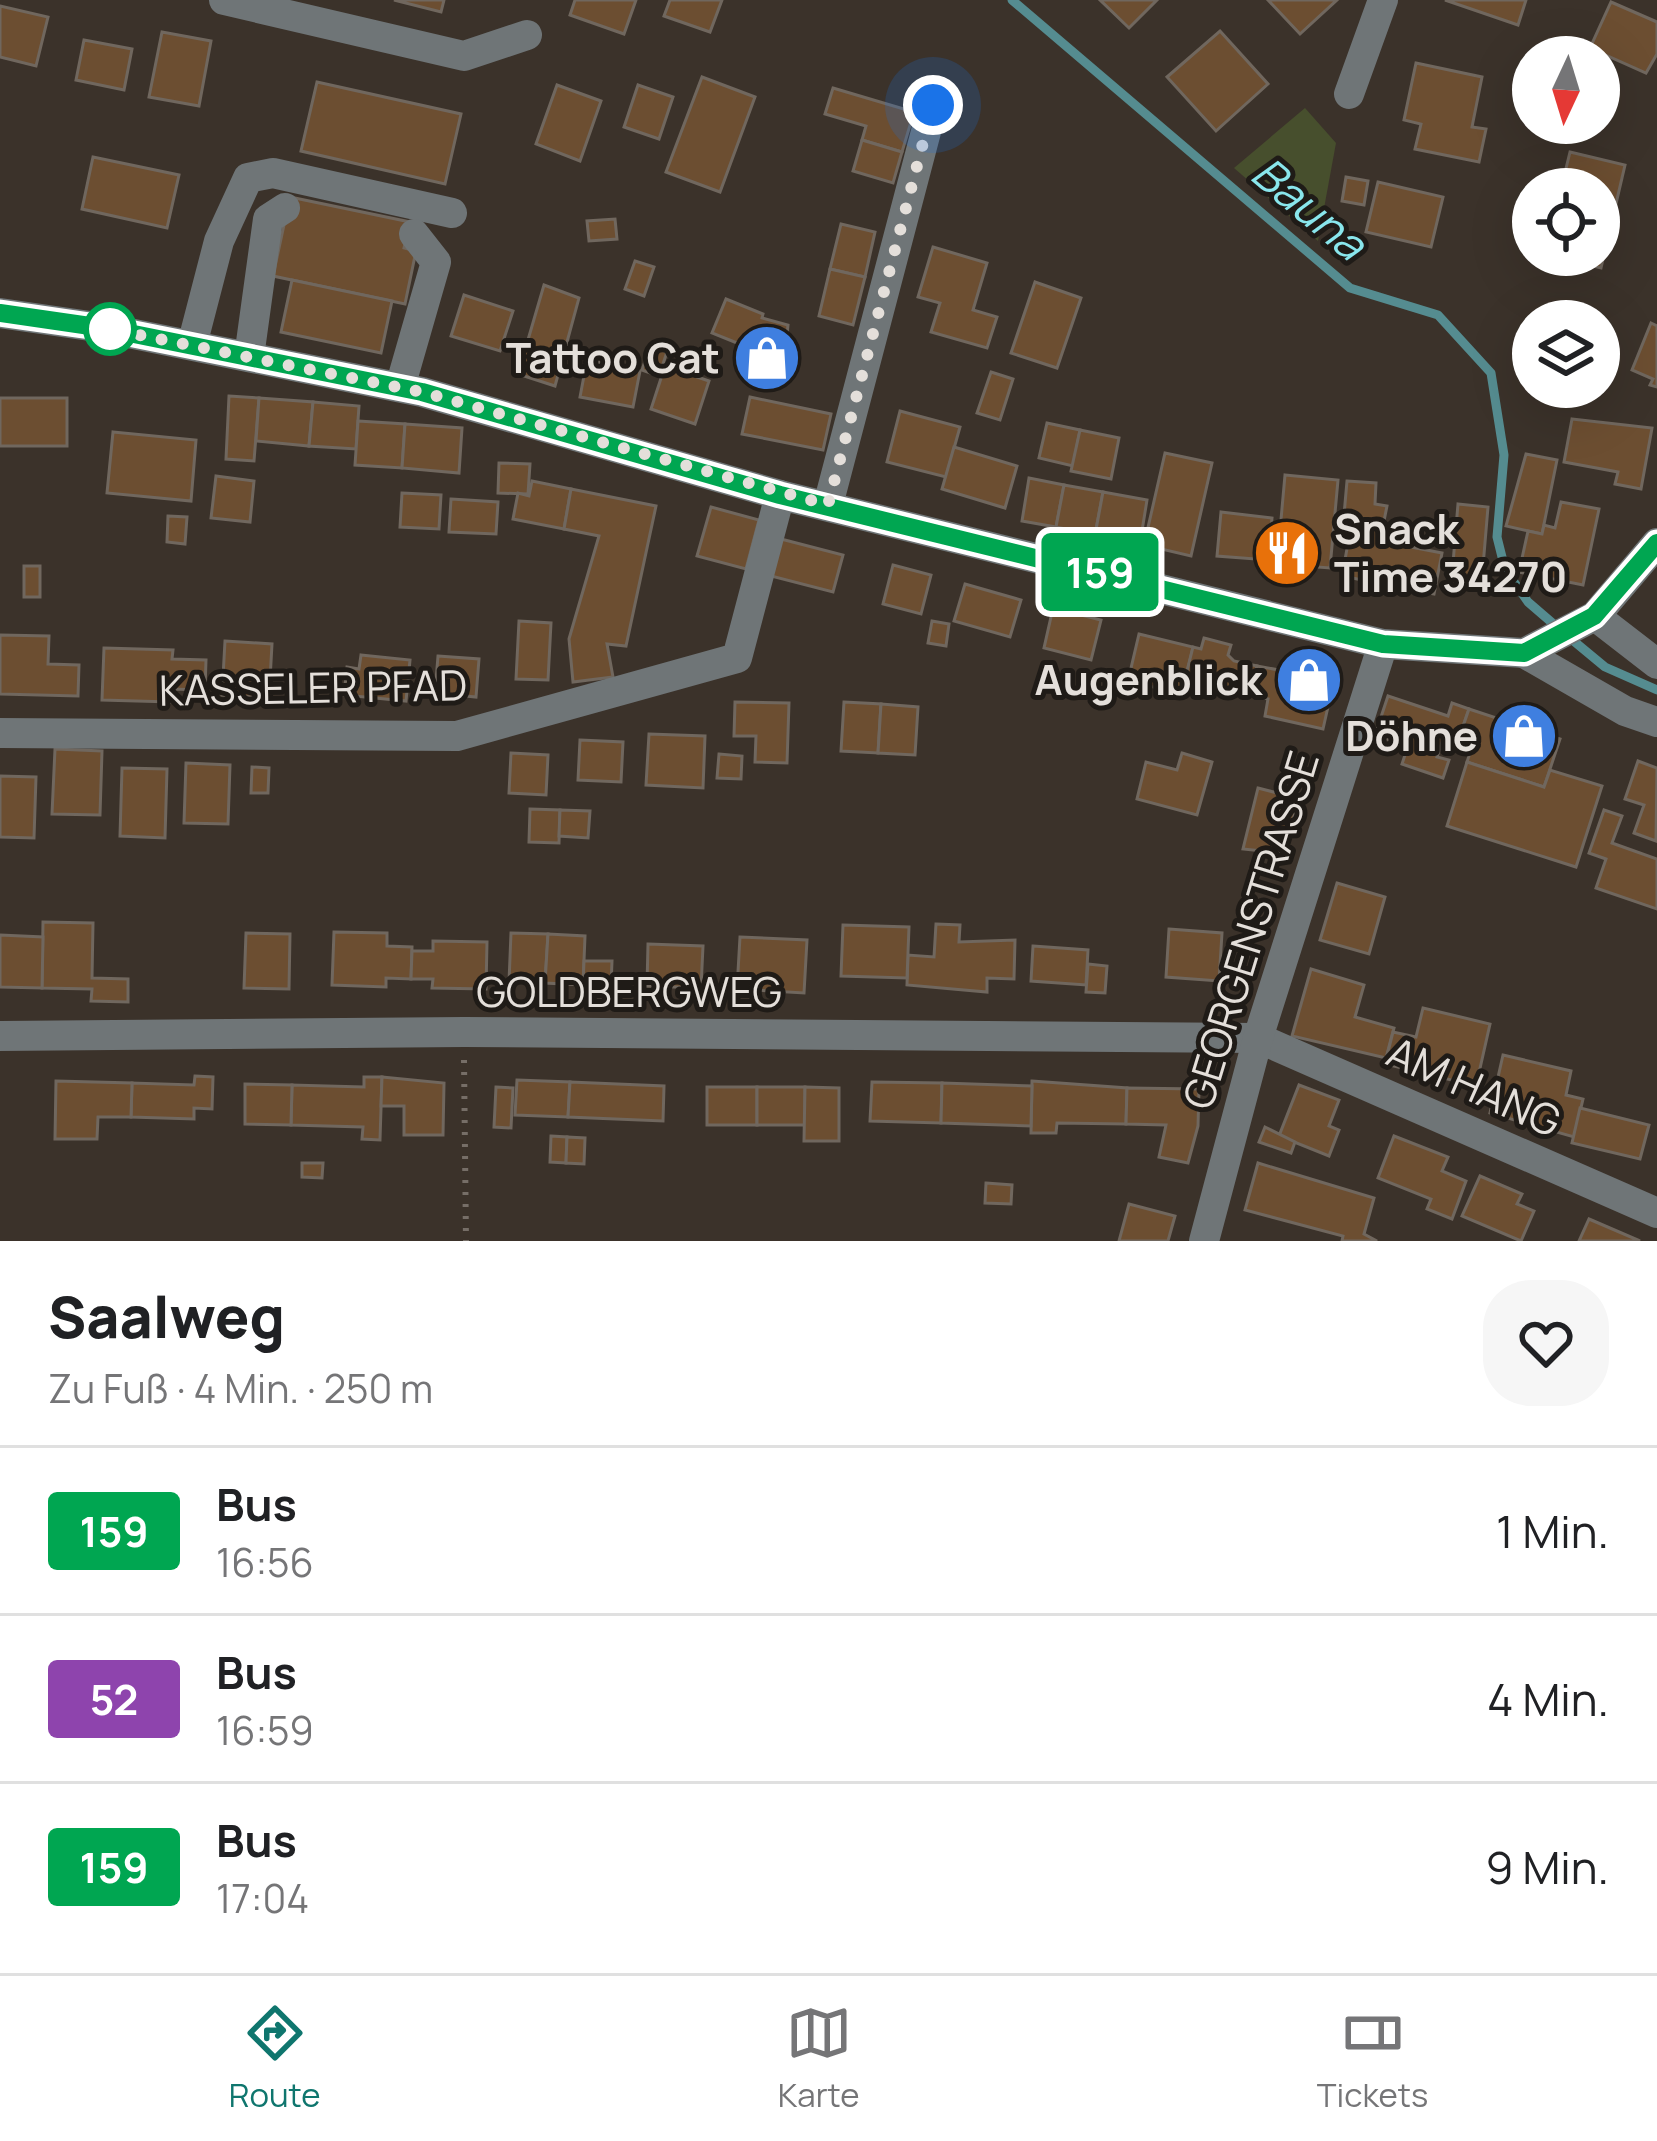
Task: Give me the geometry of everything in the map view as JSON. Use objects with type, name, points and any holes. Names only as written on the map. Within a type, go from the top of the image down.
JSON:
[{"type":"street","points":[[224,0],[464,56],[526,34]]},
{"type":"street","points":[[1349,94],[1383,0]]},
{"type":"street","points":[[828,505],[933,105]]},
{"type":"street","points":[[192,345],[219,242],[248,178],[273,173],[452,213]]},
{"type":"street","points":[[249,356],[268,219],[284,208]]},
{"type":"street","points":[[400,387],[436,262],[414,234]]},
{"type":"street","points":[[0,313],[400,387],[780,495],[1383,644],[1524,653],[1624,711],[1657,722]]},
{"type":"street","name":"KASSELER PFAD","points":[[0,733],[457,736],[737,658],[780,495]]},
{"type":"street","points":[[1524,653],[1594,616],[1657,543]]},
{"type":"street","points":[[1594,616],[1657,664]]},
{"type":"street","name":"GEORGENSTRASSE","points":[[1204,1241],[1258,1038],[1383,644]]},
{"type":"street","name":"GOLDBERGWEG","points":[[0,1036],[464,1032],[1258,1038]]},
{"type":"street","name":"AM HANG","points":[[1258,1038],[1657,1213]]},
{"type":"path","points":[[464,1032],[466,1241]]},
{"type":"green space","points":[[1305,108],[1336,143],[1318,241],[1234,168]]},
{"type":"building","points":[[394,0],[444,0],[441,12]]},
{"type":"building","points":[[575,0],[636,0],[624,34],[570,15]]},
{"type":"building","points":[[670,0],[722,0],[710,32],[664,16]]},
{"type":"building","points":[[1100,0],[1157,0],[1129,28]]},
{"type":"building","points":[[1268,0],[1337,0],[1300,34]]},
{"type":"building","points":[[1445,0],[1526,0],[1518,25]]},
{"type":"building","points":[[1611,2],[1657,22],[1657,54],[1646,73],[1620,61],[1620,36],[1595,36]]},
{"type":"building","points":[[0,6],[48,17],[36,66],[0,57]]},
{"type":"building","points":[[1220,31],[1268,84],[1216,131],[1167,77]]},
{"type":"building","points":[[162,32],[211,41],[199,106],[149,97]]},
{"type":"building","points":[[84,40],[132,49],[124,90],[76,80]]},
{"type":"building","points":[[1416,63],[1482,77],[1472,127],[1486,129],[1479,162],[1415,149],[1421,124],[1404,120]]},
{"type":"building","points":[[702,77],[755,97],[720,192],[666,172]]},
{"type":"building","points":[[317,82],[461,114],[445,184],[301,151]]},
{"type":"building","points":[[557,85],[601,101],[580,161],[536,144]]},
{"type":"building","points":[[638,85],[673,97],[659,139],[624,127]]},
{"type":"building","points":[[833,88],[914,112],[902,152],[862,140],[866,126],[825,114]]},
{"type":"building","points":[[862,140],[902,152],[893,183],[853,171]]},
{"type":"building","points":[[1570,152],[1625,165],[1620,186],[1620,168],[1566,168]]},
{"type":"building","points":[[93,157],[179,175],[167,228],[82,209]]},
{"type":"building","points":[[1346,177],[1368,181],[1364,205],[1342,201]]},
{"type":"building","points":[[1378,182],[1443,197],[1431,247],[1366,232]]},
{"type":"building","points":[[290,197],[410,222],[404,248],[416,251],[405,304],[273,276]]},
{"type":"building","points":[[615,219],[617,239],[589,241],[587,221]]},
{"type":"building","points":[[841,224],[875,232],[865,277],[830,269]]},
{"type":"building","points":[[933,247],[987,263],[973,310],[997,317],[987,348],[931,332],[940,303],[918,297]]},
{"type":"building","points":[[635,261],[654,267],[644,296],[625,289]]},
{"type":"building","points":[[830,269],[865,277],[853,325],[819,316]]},
{"type":"building","points":[[292,280],[392,301],[381,353],[281,332]]},
{"type":"building","points":[[1035,282],[1081,298],[1057,368],[1011,353]]},
{"type":"building","points":[[544,285],[579,298],[555,386],[518,374]]},
{"type":"building","points":[[464,295],[513,311],[500,351],[451,336]]},
{"type":"building","points":[[726,299],[788,325],[783,374],[743,363],[747,347],[712,333]]},
{"type":"building","points":[[1651,323],[1657,326],[1657,387],[1650,385],[1653,379],[1632,370]]},
{"type":"building","points":[[650,346],[667,352],[659,376],[642,370]]},
{"type":"building","points":[[587,360],[640,371],[633,407],[580,397]]},
{"type":"building","points":[[665,366],[709,381],[695,424],[651,409]]},
{"type":"building","points":[[991,372],[1013,379],[1000,420],[977,413]]},
{"type":"building","points":[[229,396],[259,398],[254,461],[226,459]]},
{"type":"building","points":[[750,397],[831,414],[823,450],[742,434]]},
{"type":"building","points":[[0,398],[67,398],[67,446],[0,446]]},
{"type":"building","points":[[259,398],[313,402],[309,446],[256,441]]},
{"type":"building","points":[[313,402],[359,406],[356,449],[309,446]]},
{"type":"building","points":[[900,411],[960,427],[946,477],[887,462]]},
{"type":"building","points":[[1572,419],[1652,428],[1641,489],[1615,484],[1618,472],[1564,462]]},
{"type":"building","points":[[358,421],[405,424],[402,468],[355,465]]},
{"type":"building","points":[[1047,423],[1080,430],[1073,466],[1039,458]]},
{"type":"building","points":[[405,424],[462,428],[459,473],[402,468]]},
{"type":"building","points":[[1080,430],[1119,438],[1111,479],[1071,471]]},
{"type":"building","points":[[113,432],[196,440],[191,501],[107,493]]},
{"type":"building","points":[[954,447],[1017,466],[1005,508],[942,489]]},
{"type":"building","points":[[1165,453],[1212,463],[1191,556],[1144,545]]},
{"type":"building","points":[[1526,454],[1557,460],[1542,534],[1506,526]]},
{"type":"building","points":[[499,463],[530,464],[528,494],[498,493]]},
{"type":"building","points":[[1285,475],[1338,480],[1330,568],[1277,564]]},
{"type":"building","points":[[216,476],[254,481],[250,522],[211,518]]},
{"type":"building","points":[[1029,478],[1064,485],[1056,527],[1022,521]]},
{"type":"building","points":[[532,481],[571,489],[564,529],[513,519],[518,493],[529,496]]},
{"type":"building","points":[[1347,481],[1376,483],[1375,504],[1387,506],[1380,541],[1442,553],[1434,594],[1342,576],[1353,516],[1344,515]]},
{"type":"building","points":[[1064,485],[1103,492],[1095,535],[1056,527]]},
{"type":"building","points":[[571,489],[656,506],[626,646],[607,644],[613,677],[573,682],[569,639],[599,536],[564,529]]},
{"type":"building","points":[[1103,492],[1147,500],[1140,543],[1095,535]]},
{"type":"building","points":[[402,493],[441,495],[439,529],[400,527]]},
{"type":"building","points":[[451,499],[498,502],[496,534],[449,532]]},
{"type":"building","points":[[1561,502],[1599,509],[1583,585],[1519,572],[1528,531],[1542,534],[1544,525],[1555,528]]},
{"type":"building","points":[[1458,504],[1488,507],[1482,578],[1452,575]]},
{"type":"building","points":[[711,507],[759,520],[746,569],[697,556]]},
{"type":"building","points":[[1221,512],[1272,518],[1268,560],[1217,556]]},
{"type":"building","points":[[168,516],[187,517],[185,544],[167,542]]},
{"type":"building","points":[[781,539],[843,555],[833,592],[771,576]]},
{"type":"building","points":[[893,565],[931,575],[921,614],[883,604]]},
{"type":"building","points":[[24,566],[40,566],[40,597],[24,597]]},
{"type":"building","points":[[965,584],[1021,600],[1010,637],[954,621]]},
{"type":"building","points":[[1053,608],[1101,620],[1091,660],[1044,648]]},
{"type":"building","points":[[519,621],[551,623],[548,680],[516,679]]},
{"type":"building","points":[[932,621],[949,624],[946,646],[928,643]]},
{"type":"building","points":[[1139,634],[1193,647],[1182,694],[1128,681]]},
{"type":"building","points":[[0,635],[49,636],[48,664],[79,665],[78,696],[0,694]]},
{"type":"building","points":[[1204,638],[1231,645],[1228,655],[1234,661],[1257,666],[1250,695],[1227,690],[1226,697],[1183,687],[1193,647],[1201,649]]},
{"type":"building","points":[[225,641],[272,644],[269,698],[222,695]]},
{"type":"building","points":[[104,648],[173,650],[172,659],[206,660],[205,690],[171,689],[171,702],[102,700]]},
{"type":"building","points":[[361,655],[410,660],[406,701],[344,695],[347,667],[359,669]]},
{"type":"building","points":[[438,656],[479,659],[476,697],[435,693]]},
{"type":"building","points":[[1257,666],[1334,680],[1323,729],[1265,716],[1268,699],[1250,695]]},
{"type":"building","points":[[1388,696],[1448,716],[1452,703],[1469,709],[1460,735],[1446,730],[1437,757],[1449,760],[1443,778],[1402,764],[1408,746],[1375,735]]},
{"type":"building","points":[[735,702],[789,703],[787,763],[755,762],[756,736],[734,736]]},
{"type":"building","points":[[844,702],[881,704],[878,753],[841,751]]},
{"type":"building","points":[[881,704],[918,707],[915,755],[878,753]]},
{"type":"building","points":[[1469,709],[1560,739],[1544,787],[1467,762],[1474,740],[1460,735]]},
{"type":"building","points":[[649,734],[705,736],[703,788],[646,785]]},
{"type":"building","points":[[580,740],[623,742],[621,782],[578,780]]},
{"type":"building","points":[[55,749],[102,751],[100,815],[52,814]]},
{"type":"building","points":[[511,753],[548,755],[546,795],[509,793]]},
{"type":"building","points":[[1182,753],[1212,762],[1197,815],[1137,799],[1146,762],[1177,770]]},
{"type":"building","points":[[719,754],[742,756],[741,779],[717,778]]},
{"type":"building","points":[[1638,761],[1657,768],[1656,841],[1634,833],[1644,805],[1625,799]]},
{"type":"building","points":[[1467,762],[1544,787],[1550,770],[1602,786],[1576,867],[1447,826]]},
{"type":"building","points":[[186,763],[230,765],[228,824],[184,823]]},
{"type":"building","points":[[252,767],[269,768],[268,793],[251,793]]},
{"type":"building","points":[[122,768],[167,769],[165,838],[120,836]]},
{"type":"building","points":[[0,776],[36,777],[34,838],[0,837]]},
{"type":"building","points":[[1258,788],[1300,799],[1281,853],[1243,849]]},
{"type":"building","points":[[530,809],[560,810],[559,843],[529,842]]},
{"type":"building","points":[[560,810],[590,811],[588,838],[559,836]]},
{"type":"building","points":[[1604,810],[1622,816],[1612,843],[1657,859],[1657,909],[1596,888],[1606,859],[1589,853]]},
{"type":"building","points":[[1337,883],[1385,897],[1369,954],[1320,940]]},
{"type":"building","points":[[43,922],[93,923],[92,978],[128,979],[128,1002],[91,1001],[92,989],[42,988]]},
{"type":"building","points":[[936,924],[960,925],[959,942],[1015,940],[1014,979],[987,978],[987,992],[907,985],[908,955],[934,957]]},
{"type":"building","points":[[843,925],[909,927],[907,978],[841,976]]},
{"type":"building","points":[[1169,929],[1222,933],[1219,981],[1166,977]]},
{"type":"building","points":[[334,932],[387,933],[387,946],[412,947],[411,979],[386,978],[386,987],[332,985]]},
{"type":"building","points":[[246,933],[290,934],[289,989],[244,988]]},
{"type":"building","points":[[511,933],[548,934],[545,983],[509,982]]},
{"type":"building","points":[[548,934],[585,936],[583,985],[545,983]]},
{"type":"building","points":[[0,935],[43,937],[42,988],[0,987]]},
{"type":"building","points":[[740,937],[807,940],[804,993],[737,989]]},
{"type":"building","points":[[433,941],[487,942],[486,989],[432,988],[433,979],[411,979],[412,951],[433,951]]},
{"type":"building","points":[[648,944],[703,946],[701,988],[647,986]]},
{"type":"building","points":[[1033,946],[1088,950],[1086,985],[1031,981]]},
{"type":"building","points":[[584,961],[612,961],[611,986],[583,985]]},
{"type":"building","points":[[1088,964],[1107,966],[1105,993],[1086,992]]},
{"type":"building","points":[[1311,969],[1364,985],[1355,1017],[1394,1028],[1386,1058],[1292,1036]]},
{"type":"building","points":[[1423,1008],[1490,1024],[1476,1086],[1385,1064],[1393,1032],[1416,1037]]},
{"type":"building","points":[[1503,1055],[1571,1071],[1566,1095],[1583,1099],[1574,1137],[1490,1113]]},
{"type":"building","points":[[195,1076],[213,1077],[212,1109],[194,1108],[194,1119],[131,1117],[132,1083],[194,1085]]},
{"type":"building","points":[[364,1077],[382,1077],[380,1140],[362,1139],[363,1127],[291,1125],[292,1085],[364,1087]]},
{"type":"building","points":[[382,1077],[444,1083],[443,1135],[404,1135],[404,1106],[381,1106]]},
{"type":"building","points":[[517,1080],[570,1082],[568,1117],[515,1115]]},
{"type":"building","points":[[56,1081],[132,1083],[131,1117],[98,1117],[97,1139],[55,1139]]},
{"type":"building","points":[[1032,1081],[1127,1088],[1126,1124],[1057,1123],[1056,1133],[1031,1133]]},
{"type":"building","points":[[570,1082],[664,1086],[663,1121],[568,1117]]},
{"type":"building","points":[[872,1082],[942,1083],[941,1123],[870,1121]]},
{"type":"building","points":[[942,1083],[1032,1086],[1031,1126],[941,1123]]},
{"type":"building","points":[[245,1084],[292,1085],[291,1125],[245,1124]]},
{"type":"building","points":[[1299,1085],[1339,1100],[1329,1126],[1339,1130],[1329,1156],[1279,1136]]},
{"type":"building","points":[[496,1087],[513,1088],[511,1128],[494,1127]]},
{"type":"building","points":[[707,1087],[757,1087],[757,1125],[707,1125]]},
{"type":"building","points":[[757,1087],[805,1087],[805,1125],[757,1125]]},
{"type":"building","points":[[805,1087],[839,1088],[839,1141],[804,1141]]},
{"type":"building","points":[[1127,1088],[1199,1089],[1198,1126],[1188,1163],[1159,1157],[1166,1125],[1126,1124]]},
{"type":"building","points":[[1580,1108],[1649,1125],[1640,1159],[1572,1143]]},
{"type":"building","points":[[1265,1127],[1295,1142],[1291,1153],[1259,1142]]},
{"type":"building","points":[[551,1136],[567,1137],[566,1163],[550,1162]]},
{"type":"building","points":[[1394,1136],[1448,1157],[1442,1171],[1466,1181],[1452,1219],[1427,1209],[1431,1199],[1378,1178]]},
{"type":"building","points":[[567,1137],[585,1138],[584,1164],[566,1163]]},
{"type":"building","points":[[302,1163],[323,1163],[322,1178],[302,1177]]},
{"type":"building","points":[[1258,1163],[1374,1198],[1364,1234],[1377,1241],[1342,1241],[1343,1236],[1245,1210]]},
{"type":"building","points":[[1480,1176],[1522,1194],[1517,1204],[1534,1211],[1521,1241],[1462,1216]]},
{"type":"building","points":[[986,1183],[1012,1185],[1011,1204],[985,1203]]},
{"type":"building","points":[[1129,1204],[1175,1216],[1168,1241],[1119,1241]]},
{"type":"building","points":[[1589,1219],[1640,1241],[1579,1241]]},
{"type":"waterway","name":"Bauna","points":[[1012,0],[1350,288],[1438,315],[1491,373],[1504,455],[1497,537],[1505,569],[1528,602],[1557,627]]},
{"type":"waterway","name":"Bauna","points":[[1570,638],[1605,667],[1657,690]]},
{"type":"bus line","name":"159","points":[[0,313],[104,328],[422,392],[780,495],[1383,644],[1524,653],[1594,616],[1657,543]]},
{"type":"place","name":"Tattoo Cat","points":[[767,358]]},
{"type":"place","name":"Snack Time 34270","points":[[1287,553]]},
{"type":"place","name":"Augenblick","points":[[1309,680]]},
{"type":"place","name":"Döhne","points":[[1524,736]]},
{"type":"route","points":[[110,329],[104,328],[422,392],[828,505],[933,105]]}]
